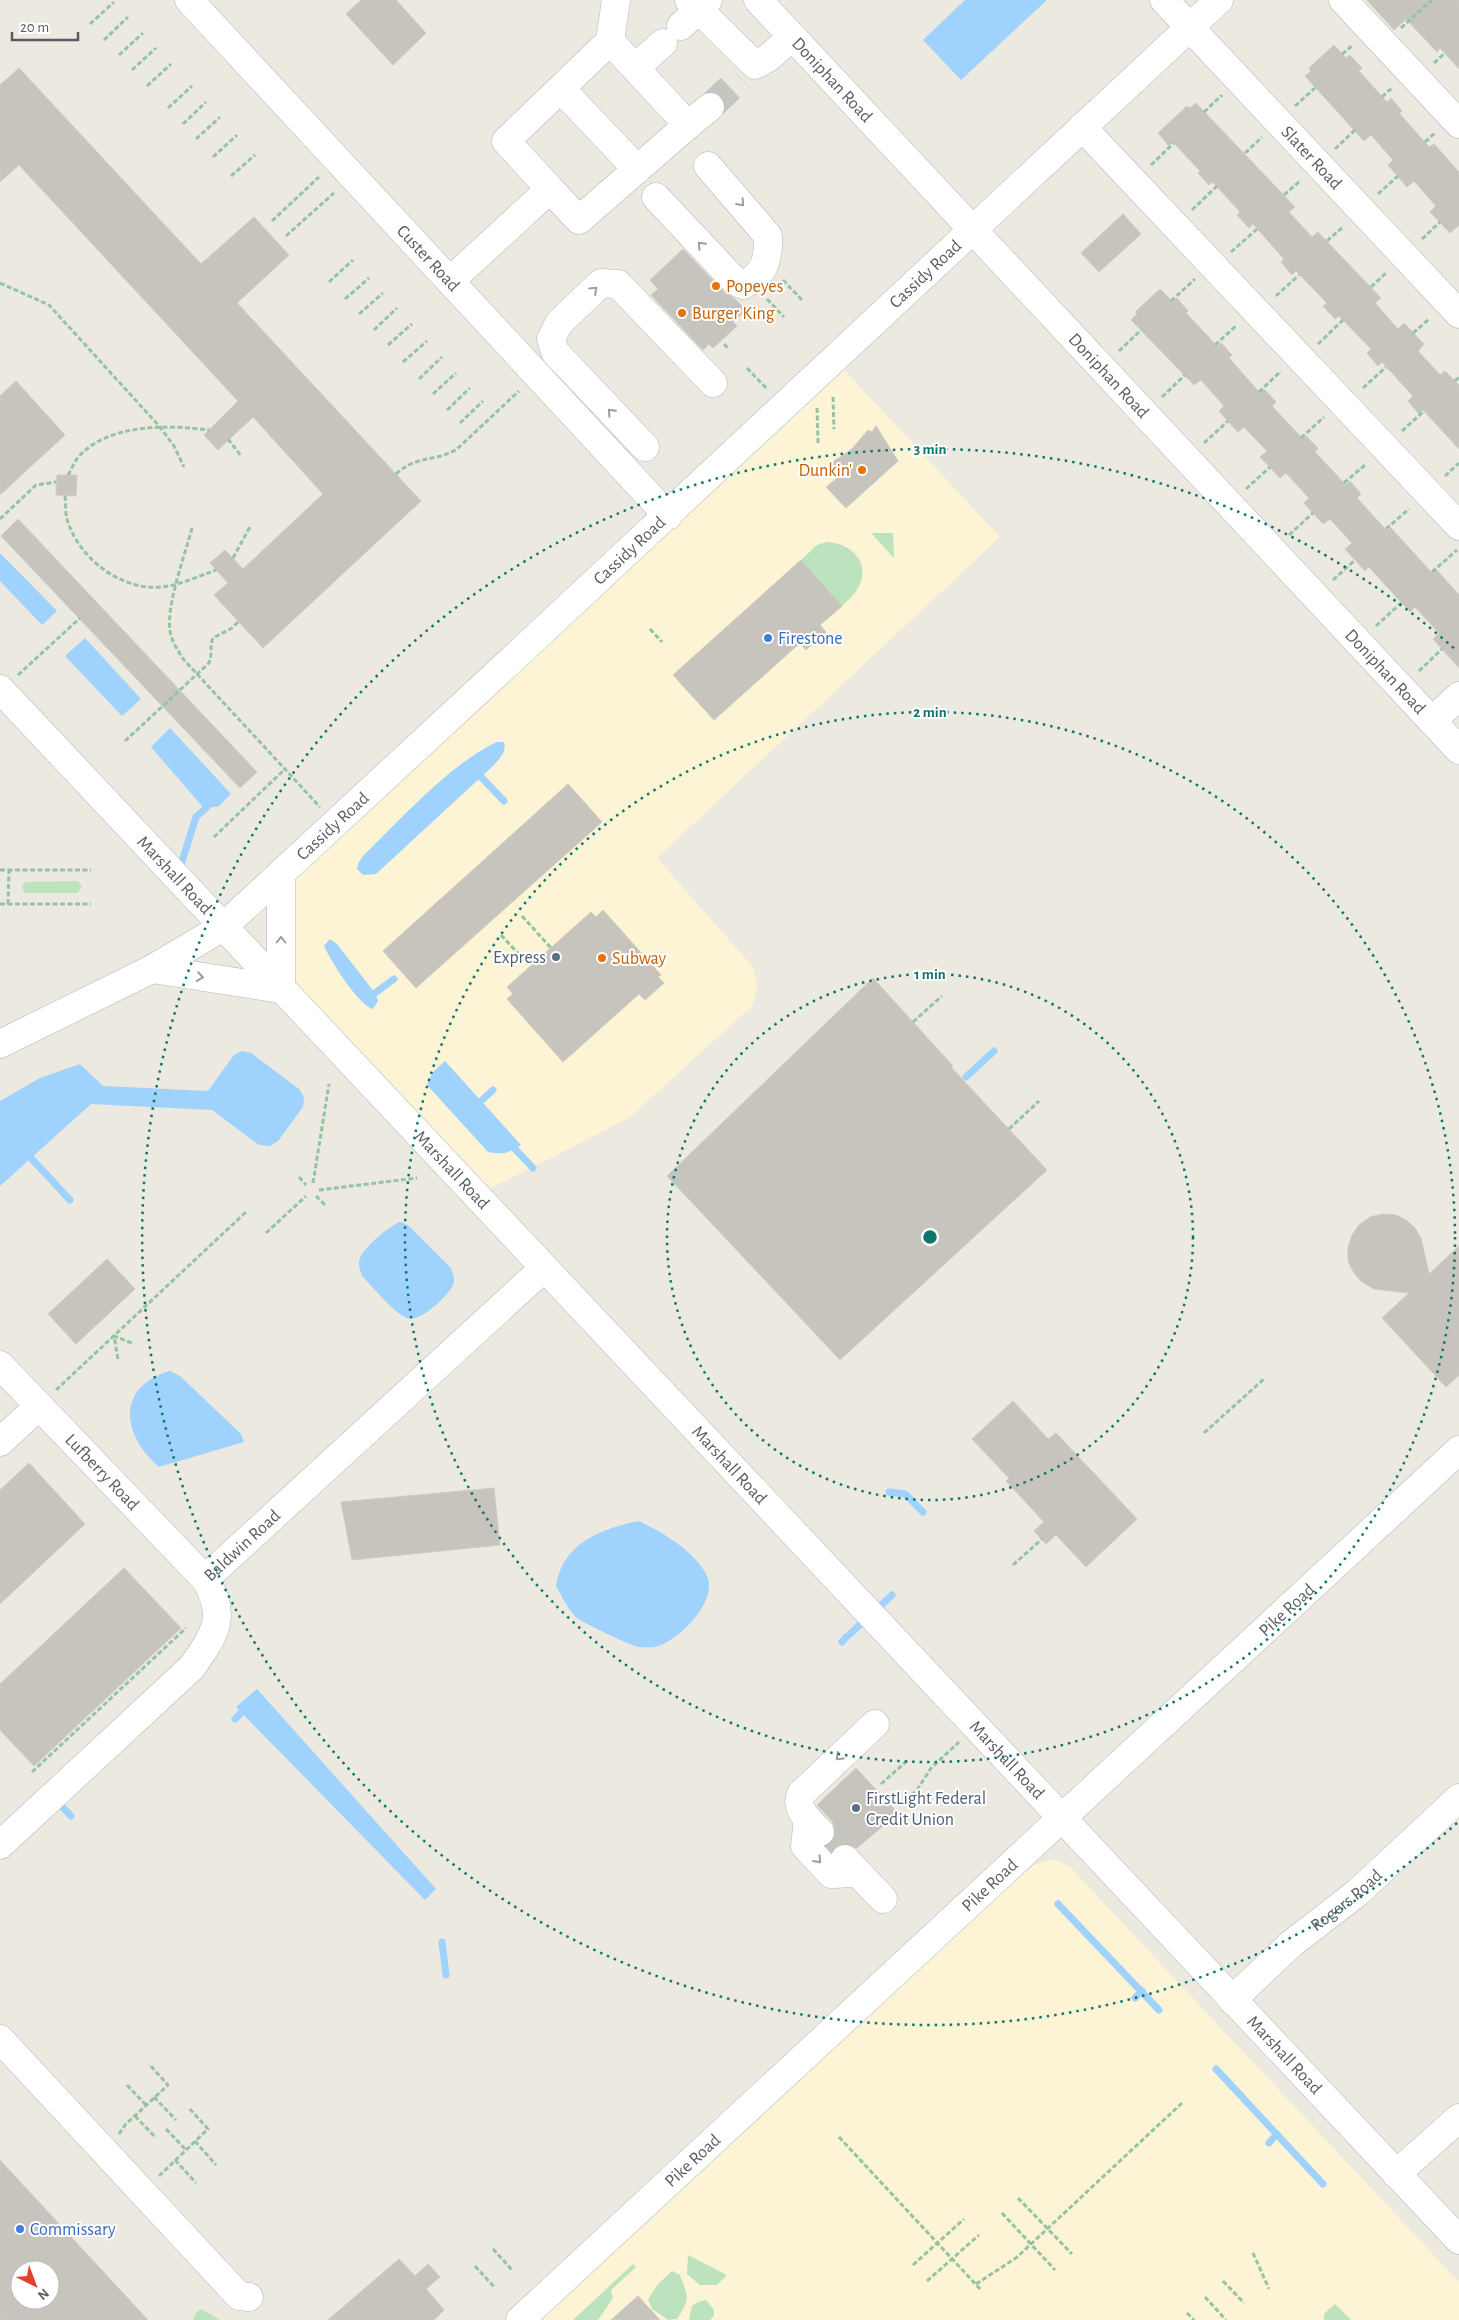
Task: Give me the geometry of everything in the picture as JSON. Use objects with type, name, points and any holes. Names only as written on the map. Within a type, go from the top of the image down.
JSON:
[{"type":"street","name":"Custer Road","points":[[189,0],[668,516]]},
{"type":"street","points":[[616,0],[610,41],[506,141],[579,220],[710,107]]},
{"type":"street","name":"Doniphan Road","points":[[758,0],[1459,750]]},
{"type":"street","name":"Slater Road","points":[[1164,0],[1459,314]]},
{"type":"street","name":"Cassidy Road","points":[[0,1044],[152,969],[222,927],[336,824],[668,516],[972,229],[1220,0]]},
{"type":"street","points":[[1343,0],[1459,124]]},
{"type":"street","points":[[635,68],[688,16],[748,71],[768,58],[792,36]]},
{"type":"street","points":[[610,41],[688,125]]},
{"type":"street","points":[[561,89],[637,169]]},
{"type":"street","points":[[1082,127],[1459,526]]},
{"type":"street","points":[[656,197],[735,282],[743,285],[749,282],[762,271],[768,261],[768,236],[708,166]]},
{"type":"street","points":[[450,281],[550,190]]},
{"type":"street","points":[[645,447],[555,352],[551,340],[559,323],[601,283],[618,284],[713,384]]},
{"type":"street","name":"Marshall Road","points":[[1,690],[1459,2240]]},
{"type":"street","points":[[1432,721],[1459,696]]},
{"type":"street","points":[[152,969],[281,989],[281,874]]},
{"type":"street","name":"Baldwin Road","points":[[0,1845],[191,1668],[207,1647],[216,1628],[218,1610],[214,1593],[205,1579],[544,1268]]},
{"type":"street","name":"Lufberry Road","points":[[0,1365],[205,1579]]},
{"type":"street","points":[[0,1442],[39,1406]]},
{"type":"street","name":"Pike Road","points":[[520,2320],[1459,1450]]},
{"type":"street","points":[[875,1724],[801,1794],[798,1801],[800,1808],[814,1826],[805,1846],[831,1874],[851,1865],[883,1899]]},
{"type":"street","name":"Rogers Road","points":[[1232,2000],[1291,1944],[1357,1893],[1459,1798]]},
{"type":"street","points":[[0,2039],[239,2296],[249,2297]]},
{"type":"street","points":[[1396,2174],[1459,2118]]},
{"type":"path","points":[[1384,44],[1432,0]]},
{"type":"path","points":[[90,24],[114,2]]},
{"type":"path","points":[[104,40],[128,17]]},
{"type":"path","points":[[118,55],[142,33]]},
{"type":"path","points":[[132,70],[156,48]]},
{"type":"path","points":[[147,86],[171,64]]},
{"type":"path","points":[[168,108],[192,86]]},
{"type":"path","points":[[182,124],[206,102]]},
{"type":"path","points":[[196,139],[220,117]]},
{"type":"path","points":[[213,157],[237,135]]},
{"type":"path","points":[[1133,180],[1174,143]]},
{"type":"path","points":[[231,176],[255,155]]},
{"type":"path","points":[[272,220],[320,176]]},
{"type":"path","points":[[1176,225],[1217,186]]},
{"type":"path","points":[[286,236],[334,192]]},
{"type":"path","points":[[1171,301],[1257,229]]},
{"type":"path","points":[[329,282],[353,260]]},
{"type":"path","points":[[1258,313],[1299,275]]},
{"type":"path","points":[[345,299],[369,278]]},
{"type":"path","points":[[782,279],[802,300]]},
{"type":"path","points":[[0,282],[49,305],[160,428],[174,446],[184,467]]},
{"type":"path","points":[[359,314],[383,293]]},
{"type":"path","points":[[764,296],[784,317]]},
{"type":"path","points":[[374,330],[397,308]]},
{"type":"path","points":[[1301,359],[1343,320]]},
{"type":"path","points":[[388,346],[412,324]]},
{"type":"path","points":[[1116,353],[1140,331]]},
{"type":"path","points":[[403,362],[427,341]]},
{"type":"path","points":[[724,344],[728,348]]},
{"type":"path","points":[[419,379],[442,357]]},
{"type":"path","points":[[1301,438],[1386,367]]},
{"type":"path","points":[[433,394],[456,373]]},
{"type":"path","points":[[1158,400],[1185,375]]},
{"type":"path","points":[[1455,381],[1459,377]]},
{"type":"path","points":[[447,410],[470,388]]},
{"type":"path","points":[[396,474],[410,463],[450,453],[521,389]]},
{"type":"path","points":[[834,397],[834,429]]},
{"type":"path","points":[[460,423],[483,401]]},
{"type":"path","points":[[817,408],[818,443]]},
{"type":"path","points":[[1202,445],[1228,421]]},
{"type":"path","points":[[68,475],[79,456],[98,441],[120,432],[160,428],[210,430]]},
{"type":"path","points":[[228,439],[241,456]]},
{"type":"path","points":[[1244,491],[1270,467]]},
{"type":"path","points":[[0,519],[36,486],[56,482]]},
{"type":"path","points":[[65,496],[66,517],[74,537],[92,560],[110,574],[138,586],[162,587],[216,570]]},
{"type":"path","points":[[1286,538],[1313,513]]},
{"type":"path","points":[[233,558],[252,525]]},
{"type":"path","points":[[192,528],[170,616],[170,632],[175,647],[197,674],[336,824]]},
{"type":"path","points":[[1432,572],[1459,548]]},
{"type":"path","points":[[1330,584],[1355,560]]},
{"type":"path","points":[[1372,629],[1401,603]]},
{"type":"path","points":[[1,690],[80,618]]},
{"type":"path","points":[[125,741],[197,674],[212,656],[210,644],[213,638],[232,628],[238,622]]},
{"type":"path","points":[[650,629],[662,642]]},
{"type":"path","points":[[1401,688],[1442,649]]},
{"type":"path","points":[[214,836],[285,769]]},
{"type":"path","points":[[0,870],[91,870]]},
{"type":"path","points":[[8,870],[8,904]]},
{"type":"path","points":[[0,904],[91,904]]},
{"type":"path","points":[[522,916],[551,948]]},
{"type":"path","points":[[501,935],[528,964]]},
{"type":"path","points":[[913,1022],[942,996]]},
{"type":"path","points":[[314,1183],[329,1084]]},
{"type":"path","points":[[1009,1129],[1040,1101]]},
{"type":"path","points":[[299,1177],[306,1185]]},
{"type":"path","points":[[319,1190],[417,1178]]},
{"type":"path","points":[[266,1233],[306,1196]]},
{"type":"path","points":[[316,1196],[325,1205]]},
{"type":"path","points":[[39,1406],[246,1212]]},
{"type":"path","points":[[114,1336],[134,1344]]},
{"type":"path","points":[[114,1336],[118,1358]]},
{"type":"path","points":[[1204,1433],[1265,1378]]},
{"type":"path","points":[[1013,1565],[1042,1539]]},
{"type":"path","points":[[32,1772],[182,1633]]},
{"type":"path","points":[[900,1805],[917,1790],[931,1768],[976,1726]]},
{"type":"path","points":[[881,1784],[909,1759]]},
{"type":"path","points":[[125,2125],[168,2084],[149,2064]]},
{"type":"path","points":[[127,2085],[146,2105]]},
{"type":"path","points":[[154,2097],[176,2120]]},
{"type":"path","points":[[976,2284],[1016,2258],[1182,2103]]},
{"type":"path","points":[[165,2169],[208,2129],[189,2108]]},
{"type":"path","points":[[135,2116],[156,2138]]},
{"type":"path","points":[[166,2129],[186,2150]]},
{"type":"path","points":[[839,2137],[981,2290]]},
{"type":"path","points":[[195,2141],[216,2165]]},
{"type":"path","points":[[175,2160],[196,2183]]},
{"type":"path","points":[[1018,2198],[1072,2254]]},
{"type":"path","points":[[1002,2213],[1055,2270]]},
{"type":"path","points":[[913,2266],[964,2219]]},
{"type":"path","points":[[928,2281],[978,2234]]},
{"type":"path","points":[[494,2249],[514,2271]]},
{"type":"path","points":[[1253,2253],[1269,2289]]},
{"type":"path","points":[[475,2266],[495,2288]]},
{"type":"path","points":[[1223,2281],[1244,2303]]},
{"type":"path","points":[[1206,2297],[1226,2320]]},
{"type":"path","points":[[1188,2313],[1194,2320]]},
{"type":"shaded area","points":[[834,359],[1000,537],[657,858],[753,967],[758,986],[752,1006],[629,1118],[476,1196],[281,989],[281,874]]},
{"type":"shaded area","points":[[1054,1859],[1070,1867],[1459,2282],[1459,2320],[537,2320],[1033,1865]]},
{"type":"green space","points":[[871,533],[893,533],[894,557],[893,557]]},
{"type":"green space","points":[[827,542],[836,543],[851,550],[861,563],[862,579],[853,595],[842,606],[801,560],[817,545]]},
{"type":"green space","points":[[78,881],[82,887],[77,893],[25,893],[22,887],[25,882]]},
{"type":"green space","points":[[688,2255],[727,2275],[717,2285],[700,2285],[687,2274]]},
{"type":"green space","points":[[633,2264],[636,2267],[611,2290],[613,2298],[598,2320],[573,2320]]},
{"type":"green space","points":[[672,2271],[680,2275],[687,2297],[677,2319],[668,2320],[652,2309],[648,2299],[658,2284]]},
{"type":"green space","points":[[706,2300],[714,2310],[714,2316],[710,2320],[689,2320],[692,2306]]},
{"type":"green space","points":[[1335,2304],[1351,2320],[1324,2320],[1324,2314]]},
{"type":"green space","points":[[201,2309],[220,2320],[193,2320],[196,2313]]},
{"type":"water","points":[[965,0],[1047,0],[961,80],[923,40]]},
{"type":"water","points":[[0,553],[57,611],[42,625],[0,581]]},
{"type":"water","points":[[85,638],[141,699],[122,716],[65,656]]},
{"type":"water","points":[[170,728],[231,794],[218,807],[202,806],[151,747]]},
{"type":"water","points":[[497,742],[504,742],[505,749],[493,766],[376,874],[363,875],[357,869],[363,856],[427,793],[462,763]]},
{"type":"water","points":[[330,939],[337,944],[375,993],[378,1001],[373,1009],[360,1000],[332,961],[324,946]]},
{"type":"water","points":[[242,1051],[251,1053],[299,1089],[304,1097],[303,1107],[278,1141],[270,1146],[259,1145],[212,1110],[91,1104],[0,1186],[0,1101],[40,1078],[80,1064],[103,1086],[208,1091],[234,1055]]},
{"type":"water","points":[[445,1061],[521,1145],[505,1153],[488,1152],[427,1085],[432,1073]]},
{"type":"water","points":[[400,1222],[408,1225],[451,1268],[454,1277],[452,1287],[438,1303],[419,1317],[412,1319],[407,1318],[390,1306],[362,1276],[359,1266],[360,1258],[368,1247],[385,1231]]},
{"type":"water","points":[[170,1371],[180,1376],[241,1434],[244,1442],[159,1467],[137,1441],[130,1413],[133,1400],[140,1388],[152,1378]]},
{"type":"water","points":[[639,1521],[668,1537],[687,1551],[702,1567],[707,1576],[709,1586],[707,1596],[695,1618],[676,1636],[654,1647],[635,1646],[577,1618],[556,1586],[566,1559],[586,1540],[611,1528]]},
{"type":"water","points":[[257,1689],[436,1889],[425,1900],[236,1707]]},
{"type":"building","points":[[361,0],[396,0],[426,33],[393,65],[346,14]]},
{"type":"building","points":[[1367,0],[1459,0],[1459,69],[1440,48],[1437,52],[1406,19],[1394,30]]},
{"type":"building","points":[[1334,45],[1346,58],[1350,55],[1362,68],[1359,71],[1387,102],[1391,98],[1402,111],[1399,113],[1429,147],[1434,144],[1459,172],[1459,225],[1450,233],[1430,212],[1436,206],[1414,181],[1407,187],[1388,165],[1393,160],[1371,135],[1364,141],[1305,76],[1311,71],[1309,68]]},
{"type":"building","points":[[19,68],[201,264],[254,217],[289,255],[237,303],[421,501],[263,648],[214,595],[228,583],[210,563],[225,550],[243,569],[323,494],[253,417],[218,450],[204,435],[238,401],[19,165],[0,182],[0,85]]},
{"type":"building","points":[[1196,103],[1295,207],[1289,212],[1312,237],[1318,232],[1381,298],[1375,303],[1398,329],[1404,323],[1424,344],[1418,351],[1440,375],[1445,371],[1459,385],[1459,449],[1423,410],[1419,414],[1408,401],[1413,396],[1382,362],[1378,366],[1367,353],[1371,349],[1339,316],[1335,319],[1323,306],[1327,303],[1296,271],[1292,275],[1281,262],[1284,259],[1253,224],[1249,228],[1237,215],[1240,212],[1213,182],[1209,185],[1198,173],[1200,171],[1173,142],[1169,146],[1158,133],[1187,106],[1190,108]]},
{"type":"building","points":[[1123,214],[1141,234],[1099,272],[1081,253]]},
{"type":"building","points":[[683,249],[724,292],[734,298],[746,310],[733,322],[737,326],[713,348],[709,344],[703,350],[651,295],[658,289],[650,280]]},
{"type":"building","points":[[1160,289],[1173,302],[1177,298],[1188,311],[1186,313],[1217,346],[1221,343],[1232,355],[1229,358],[1260,393],[1264,389],[1276,402],[1272,406],[1303,439],[1306,436],[1318,448],[1315,452],[1346,485],[1350,481],[1361,494],[1357,498],[1387,531],[1391,528],[1432,573],[1436,569],[1459,595],[1459,668],[1433,639],[1439,633],[1415,607],[1410,612],[1369,567],[1365,571],[1345,549],[1352,543],[1330,519],[1323,524],[1304,503],[1309,498],[1286,473],[1280,478],[1260,457],[1267,451],[1244,427],[1238,432],[1219,411],[1224,406],[1201,380],[1194,385],[1131,320],[1137,314],[1135,312]]},
{"type":"building","points":[[16,381],[65,435],[0,495],[0,396]]},
{"type":"building","name":"Dunkin'","points":[[876,426],[898,461],[846,508],[826,487],[840,476],[831,463],[852,449],[868,430],[872,432]]},
{"type":"building","points":[[57,475],[77,475],[76,496],[56,495]]},
{"type":"building","points":[[18,519],[257,772],[240,788],[1,536]]},
{"type":"building","name":"Firestone","points":[[801,560],[842,606],[820,625],[826,632],[806,650],[800,643],[714,720],[673,675]]},
{"type":"building","points":[[568,784],[602,822],[416,988],[383,951]]},
{"type":"building","points":[[603,910],[661,975],[658,977],[664,983],[645,1000],[639,994],[563,1062],[507,999],[513,994],[507,987],[591,912],[596,917]]},
{"type":"building","points":[[873,978],[953,1066],[951,1067],[1047,1170],[840,1360],[667,1176]]},
{"type":"building","points":[[1383,1214],[1396,1215],[1406,1220],[1415,1228],[1421,1238],[1429,1274],[1459,1246],[1459,1375],[1446,1387],[1382,1318],[1409,1293],[1374,1289],[1362,1282],[1354,1273],[1348,1261],[1348,1248],[1352,1235],[1359,1225],[1370,1217]]},
{"type":"building","points":[[107,1259],[135,1289],[76,1344],[48,1314]]},
{"type":"building","points":[[1013,1401],[1048,1439],[1056,1433],[1137,1519],[1086,1567],[1056,1535],[1046,1544],[1034,1531],[1044,1522],[1006,1481],[1009,1478],[972,1439]]},
{"type":"building","points":[[29,1463],[85,1524],[0,1604],[0,1490]]},
{"type":"building","points":[[494,1488],[500,1545],[352,1560],[341,1502]]},
{"type":"building","points":[[124,1568],[181,1628],[34,1766],[0,1730],[0,1684]]},
{"type":"building","name":"FirstLight Federal Credit Union","points":[[856,1768],[896,1811],[888,1818],[890,1820],[857,1848],[842,1844],[832,1852],[826,1846],[835,1837],[835,1828],[832,1821],[817,1805]]},
{"type":"building","name":"Commissary","points":[[0,2160],[148,2320],[0,2320]]},
{"type":"building","points":[[399,2259],[415,2276],[428,2264],[440,2277],[426,2289],[444,2310],[434,2320],[328,2320]]},
{"type":"building","points":[[638,2296],[660,2320],[611,2320]]},
{"type":"waterway","points":[[481,777],[504,801]]},
{"type":"waterway","points":[[179,871],[196,817],[208,806]]},
{"type":"waterway","points":[[375,993],[394,979]]},
{"type":"waterway","points":[[966,1077],[994,1051]]},
{"type":"waterway","points":[[481,1101],[493,1090]]},
{"type":"waterway","points":[[515,1149],[533,1168]]},
{"type":"waterway","points":[[31,1158],[70,1200]]},
{"type":"waterway","points":[[889,1492],[905,1494],[923,1512]]},
{"type":"waterway","points":[[875,1611],[892,1595]]},
{"type":"waterway","points":[[849,1635],[867,1618]]},
{"type":"waterway","points":[[842,1642],[846,1637]]},
{"type":"waterway","points":[[235,1719],[241,1713]]},
{"type":"waterway","points":[[56,1800],[71,1816]]},
{"type":"waterway","points":[[1058,1904],[1159,2010]]},
{"type":"waterway","points":[[442,1942],[446,1975]]},
{"type":"waterway","points":[[1135,1998],[1142,1991]]},
{"type":"waterway","points":[[1216,2069],[1323,2184]]},
{"type":"waterway","points":[[1269,2143],[1277,2134]]},
{"type":"tunnel","points":[[710,107],[741,78]]},
{"type":"tunnel","points":[[820,1832],[844,1858]]},
{"type":"place","name":"Popeyes","points":[[716,286]]},
{"type":"place","name":"Burger King","points":[[682,313]]},
{"type":"place","name":"Dunkin'","points":[[862,470]]},
{"type":"place","name":"Firestone","points":[[768,638]]},
{"type":"place","name":"Express","points":[[556,957]]},
{"type":"place","name":"Subway","points":[[602,958]]},
{"type":"place","name":"FirstLight Federal Credit Union","points":[[856,1808]]},
{"type":"place","name":"Commissary","points":[[20,2229]]}]
